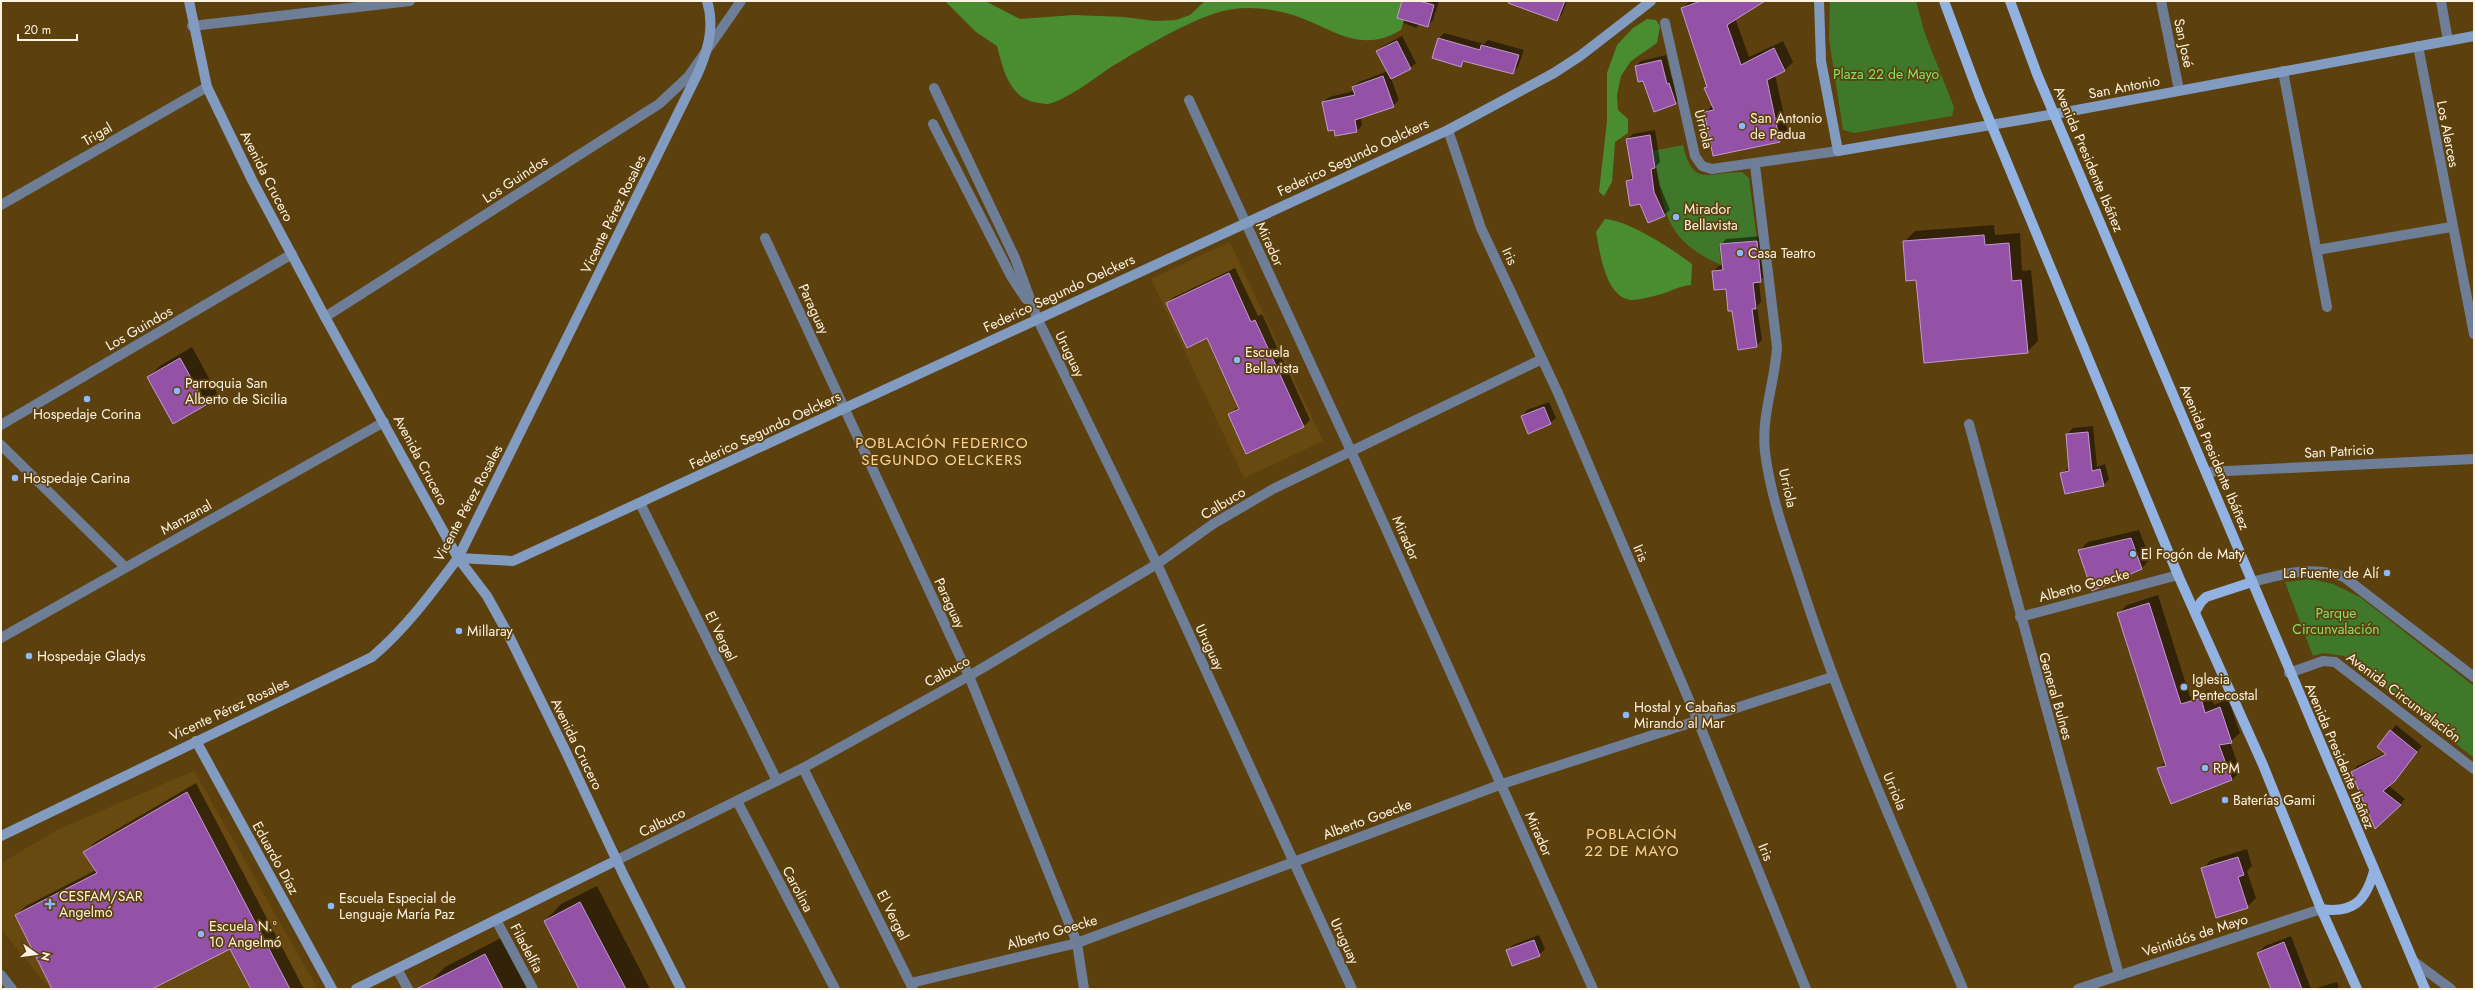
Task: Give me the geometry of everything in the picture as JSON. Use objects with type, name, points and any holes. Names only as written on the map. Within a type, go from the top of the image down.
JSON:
[{"type":"main road","name":"Avenida Crucero","points":[[189,1],[192,26],[207,87],[325,317],[458,558],[487,596],[508,634],[681,989]]},
{"type":"main road","points":[[707,1],[710,29],[708,50]]},
{"type":"main road","name":"Federico Segundo Oelckers","points":[[458,558],[513,561],[1245,222],[1448,130],[1554,73],[1580,56],[1651,1]]},
{"type":"main road","points":[[1819,1],[1821,61],[1838,151]]},
{"type":"main road","points":[[1944,1],[1992,125],[2178,575],[2263,765],[2321,909],[2357,989]]},
{"type":"main road","name":"Avenida Presidente Ibáñez","points":[[2010,1],[2037,74],[2425,989]]},
{"type":"main road","name":"San Antonio","points":[[1838,151],[2055,114],[2474,36]]},
{"type":"main road","name":"Vicente Pérez Rosales","points":[[1,836],[372,657],[397,636],[420,610],[458,558],[708,50]]},
{"type":"main road","points":[[2195,612],[2206,597],[2252,582]]},
{"type":"main road","name":"Eduardo Díaz","points":[[196,741],[332,989]]},
{"type":"main road","name":"Calbuco","points":[[356,989],[617,860]]},
{"type":"main road","points":[[2321,909],[2341,910],[2357,903],[2369,887],[2374,871]]},
{"type":"street","points":[[192,26],[410,1]]},
{"type":"street","name":"Vicente Pérez Rosales","points":[[708,50],[741,1]]},
{"type":"street","name":"San José","points":[[2161,1],[2180,90]]},
{"type":"street","points":[[2441,1],[2448,41]]},
{"type":"street","name":"Urriola","points":[[1665,23],[1695,156],[1702,166],[1712,169],[1754,165],[1777,347],[1774,375],[1767,402],[1766,453],[1776,504],[1832,676],[1963,989]]},
{"type":"street","name":"Los Alerces","points":[[2418,46],[2451,227],[2474,334]]},
{"type":"street","name":"Los Guindos","points":[[325,317],[658,104],[688,77],[708,50]]},
{"type":"street","points":[[2283,71],[2327,307]]},
{"type":"street","name":"Trigal","points":[[1,205],[207,87]]},
{"type":"street","name":"Uruguay","points":[[934,88],[1015,258],[1037,318]]},
{"type":"street","name":"Mirador","points":[[1189,100],[1351,451],[1593,989]]},
{"type":"street","name":"Uruguay","points":[[933,124],[1011,276],[1037,318],[1157,564],[1352,989]]},
{"type":"street","name":"Iris","points":[[1448,130],[1481,228],[1558,393],[1698,721],[1806,989]]},
{"type":"street","name":"San Antonio","points":[[1754,165],[1838,151]]},
{"type":"street","points":[[2317,250],[2451,227]]},
{"type":"street","name":"Paraguay","points":[[766,238],[969,676],[1077,943],[1084,989]]},
{"type":"street","name":"Los Guindos","points":[[1,425],[292,254]]},
{"type":"street","name":"Calbuco","points":[[617,860],[803,768],[969,676],[1157,564],[1213,524],[1273,489],[1542,359]]},
{"type":"street","name":"Manzanal","points":[[1,638],[384,422]]},
{"type":"street","name":"General Bulnes","points":[[1969,424],[2020,617],[2119,975]]},
{"type":"street","points":[[1,445],[125,567]]},
{"type":"street","name":"San Patricio","points":[[2206,472],[2474,459]]},
{"type":"street","name":"El Vergel","points":[[640,503],[777,781]]},
{"type":"street","points":[[2252,582],[2308,570],[2328,572],[2344,577],[2474,677]]},
{"type":"street","name":"Alberto Goecke","points":[[2020,617],[2178,575]]},
{"type":"street","name":"Avenida Circunvalación","points":[[2290,673],[2323,661],[2335,662],[2474,769]]},
{"type":"street","name":"Alberto Goecke","points":[[912,986],[1077,943],[1502,784],[1832,676]]},
{"type":"street","name":"El Vergel","points":[[803,768],[912,986]]},
{"type":"street","name":"Carolina","points":[[737,801],[835,989]]},
{"type":"street","name":"Veintidós de Mayo","points":[[2078,989],[2321,909]]},
{"type":"street","name":"Filadelfia","points":[[496,920],[533,989]]},
{"type":"street","points":[[2413,962],[2451,989]]},
{"type":"street","points":[[397,969],[408,989]]},
{"type":"street","points":[[1,975],[12,989]]},
{"type":"shaded area","name":"Escuela Bellavista","points":[[1230,242],[1323,441],[1244,478],[1151,279]]},
{"type":"shaded area","name":"Escuela N.º 10 Angelmó","points":[[194,771],[318,989],[50,989],[1,929],[1,863],[59,829]]},
{"type":"green space","points":[[945,1],[985,1],[1020,19],[1074,15],[1123,17],[1155,21],[1176,20],[1190,15],[1205,1],[1401,1],[1404,19],[1401,30],[1386,37],[1372,40],[1359,40],[1346,37],[1307,20],[1283,12],[1253,8],[1223,11],[1200,19],[1159,39],[1132,54],[1062,99],[1048,104],[1030,101],[1016,92],[1007,78],[997,46],[976,32]]},
{"type":"green space","name":"Plaza 22 de Mayo","points":[[1830,1],[1916,1],[1925,34],[1954,107],[1952,116],[1854,133],[1843,130],[1829,39]]},
{"type":"green space","points":[[1647,19],[1656,20],[1660,26],[1657,43],[1631,61],[1621,76],[1617,95],[1618,110],[1628,119],[1628,133],[1615,142],[1612,182],[1604,196],[1599,192],[1607,121],[1607,73],[1617,45],[1633,28]]},
{"type":"green space","points":[[1683,145],[1687,159],[1697,172],[1704,175],[1711,175],[1742,172],[1749,178],[1757,240],[1719,244],[1721,265],[1702,255],[1687,244],[1676,233],[1664,206],[1653,151]]},
{"type":"green space","points":[[1605,219],[1615,221],[1638,230],[1692,264],[1691,285],[1641,299],[1631,300],[1622,297],[1615,291],[1605,272],[1602,262],[1596,232]]},
{"type":"green space","name":"Parque Circunvalación","points":[[2311,579],[2333,584],[2360,597],[2474,686],[2474,758],[2344,656],[2324,653],[2313,656],[2285,582]]},
{"type":"building","points":[[1402,1],[1419,1],[1434,5],[1428,27],[1397,18]]},
{"type":"building","points":[[1509,1],[1565,1],[1557,21],[1508,3]]},
{"type":"building","points":[[1701,1],[1765,1],[1727,25],[1741,65],[1774,48],[1785,71],[1767,80],[1780,142],[1713,156],[1704,112],[1714,110],[1704,88],[1707,87],[1681,8]]},
{"type":"building","points":[[1438,38],[1480,50],[1481,45],[1519,55],[1513,74],[1463,61],[1461,67],[1432,58]]},
{"type":"building","points":[[1397,41],[1411,69],[1391,79],[1376,51]]},
{"type":"building","points":[[1661,60],[1667,84],[1669,83],[1676,104],[1654,112],[1643,81],[1638,82],[1635,66]]},
{"type":"building","points":[[1383,76],[1394,107],[1355,120],[1357,132],[1335,136],[1334,130],[1328,131],[1322,102],[1355,95],[1352,87]]},
{"type":"building","points":[[1650,135],[1655,168],[1651,169],[1654,192],[1665,216],[1648,223],[1640,204],[1630,206],[1626,181],[1633,179],[1626,139]]},
{"type":"building","points":[[1984,235],[1985,245],[2009,243],[2012,281],[2021,280],[2028,353],[1924,363],[1916,280],[1906,281],[1903,241]]},
{"type":"building","points":[[1757,241],[1761,282],[1753,283],[1756,309],[1752,309],[1757,347],[1738,350],[1732,311],[1728,311],[1726,289],[1714,290],[1712,271],[1723,270],[1720,244]]},
{"type":"building","points":[[1229,273],[1251,322],[1255,320],[1304,427],[1246,454],[1228,414],[1239,409],[1207,338],[1187,348],[1166,303]]},
{"type":"building","name":"Parroquia San Alberto de Sicilia","points":[[180,358],[206,405],[173,424],[147,377]]},
{"type":"building","points":[[1544,407],[1551,424],[1528,434],[1521,416]]},
{"type":"building","points":[[2088,432],[2092,471],[2100,469],[2104,486],[2065,494],[2060,473],[2069,471],[2066,434]]},
{"type":"building","points":[[2131,538],[2142,569],[2092,591],[2078,550]]},
{"type":"building","points":[[2149,603],[2181,704],[2201,698],[2205,713],[2220,707],[2232,743],[2219,745],[2232,780],[2171,804],[2157,768],[2166,766],[2117,613]]},
{"type":"building","points":[[2390,730],[2417,752],[2395,781],[2383,791],[2401,805],[2375,829],[2351,772],[2386,754],[2377,747]]},
{"type":"building","name":"Escuela N.º 10 Angelmó","points":[[187,792],[290,989],[251,989],[230,949],[152,989],[52,989],[15,915],[97,873],[83,852]]},
{"type":"building","points":[[2238,857],[2244,875],[2238,877],[2248,908],[2216,918],[2201,868]]},
{"type":"building","points":[[580,902],[626,989],[579,989],[544,921]]},
{"type":"building","points":[[1534,940],[1540,956],[1512,966],[1506,950]]},
{"type":"building","points":[[2284,942],[2302,989],[2271,989],[2257,953]]},
{"type":"building","points":[[485,954],[503,989],[416,989],[452,971]]},
{"type":"place","name":"San Antonio de Padua","points":[[1742,126]]},
{"type":"place","name":"Mirador Bellavista","points":[[1676,217]]},
{"type":"place","name":"Casa Teatro","points":[[1740,253]]},
{"type":"place","name":"Escuela Bellavista","points":[[1237,360]]},
{"type":"place","name":"Parroquia San Alberto de Sicilia","points":[[177,391]]},
{"type":"place","name":"Hospedaje Corina","points":[[87,399]]},
{"type":"place","name":"Hospedaje Carina","points":[[15,478]]},
{"type":"place","name":"El Fogón de Maty","points":[[2133,554]]},
{"type":"place","name":"La Fuente de Alí","points":[[2387,573]]},
{"type":"place","name":"Millaray","points":[[459,631]]},
{"type":"place","name":"Hospedaje Gladys","points":[[29,656]]},
{"type":"place","name":"Iglesia Pentecostal","points":[[2184,687]]},
{"type":"place","name":"Hostal y Cabañas Mirando al Mar","points":[[1626,715]]},
{"type":"place","name":"RPM","points":[[2205,768]]},
{"type":"place","name":"Baterías Gami","points":[[2225,800]]},
{"type":"place","name":"CESFAM/SAR Angelmó","points":[[50,904]]},
{"type":"place","name":"Escuela Especial de Lenguaje María Paz","points":[[331,906]]},
{"type":"place","name":"Escuela N.º 10 Angelmó","points":[[201,934]]},
{"type":"district","name":"POBLACIÓN FEDERICO SEGUNDO OELCKERS","points":[[942,452]]},
{"type":"district","name":"POBLACIÓN 22 DE MAYO","points":[[1632,842]]}]
